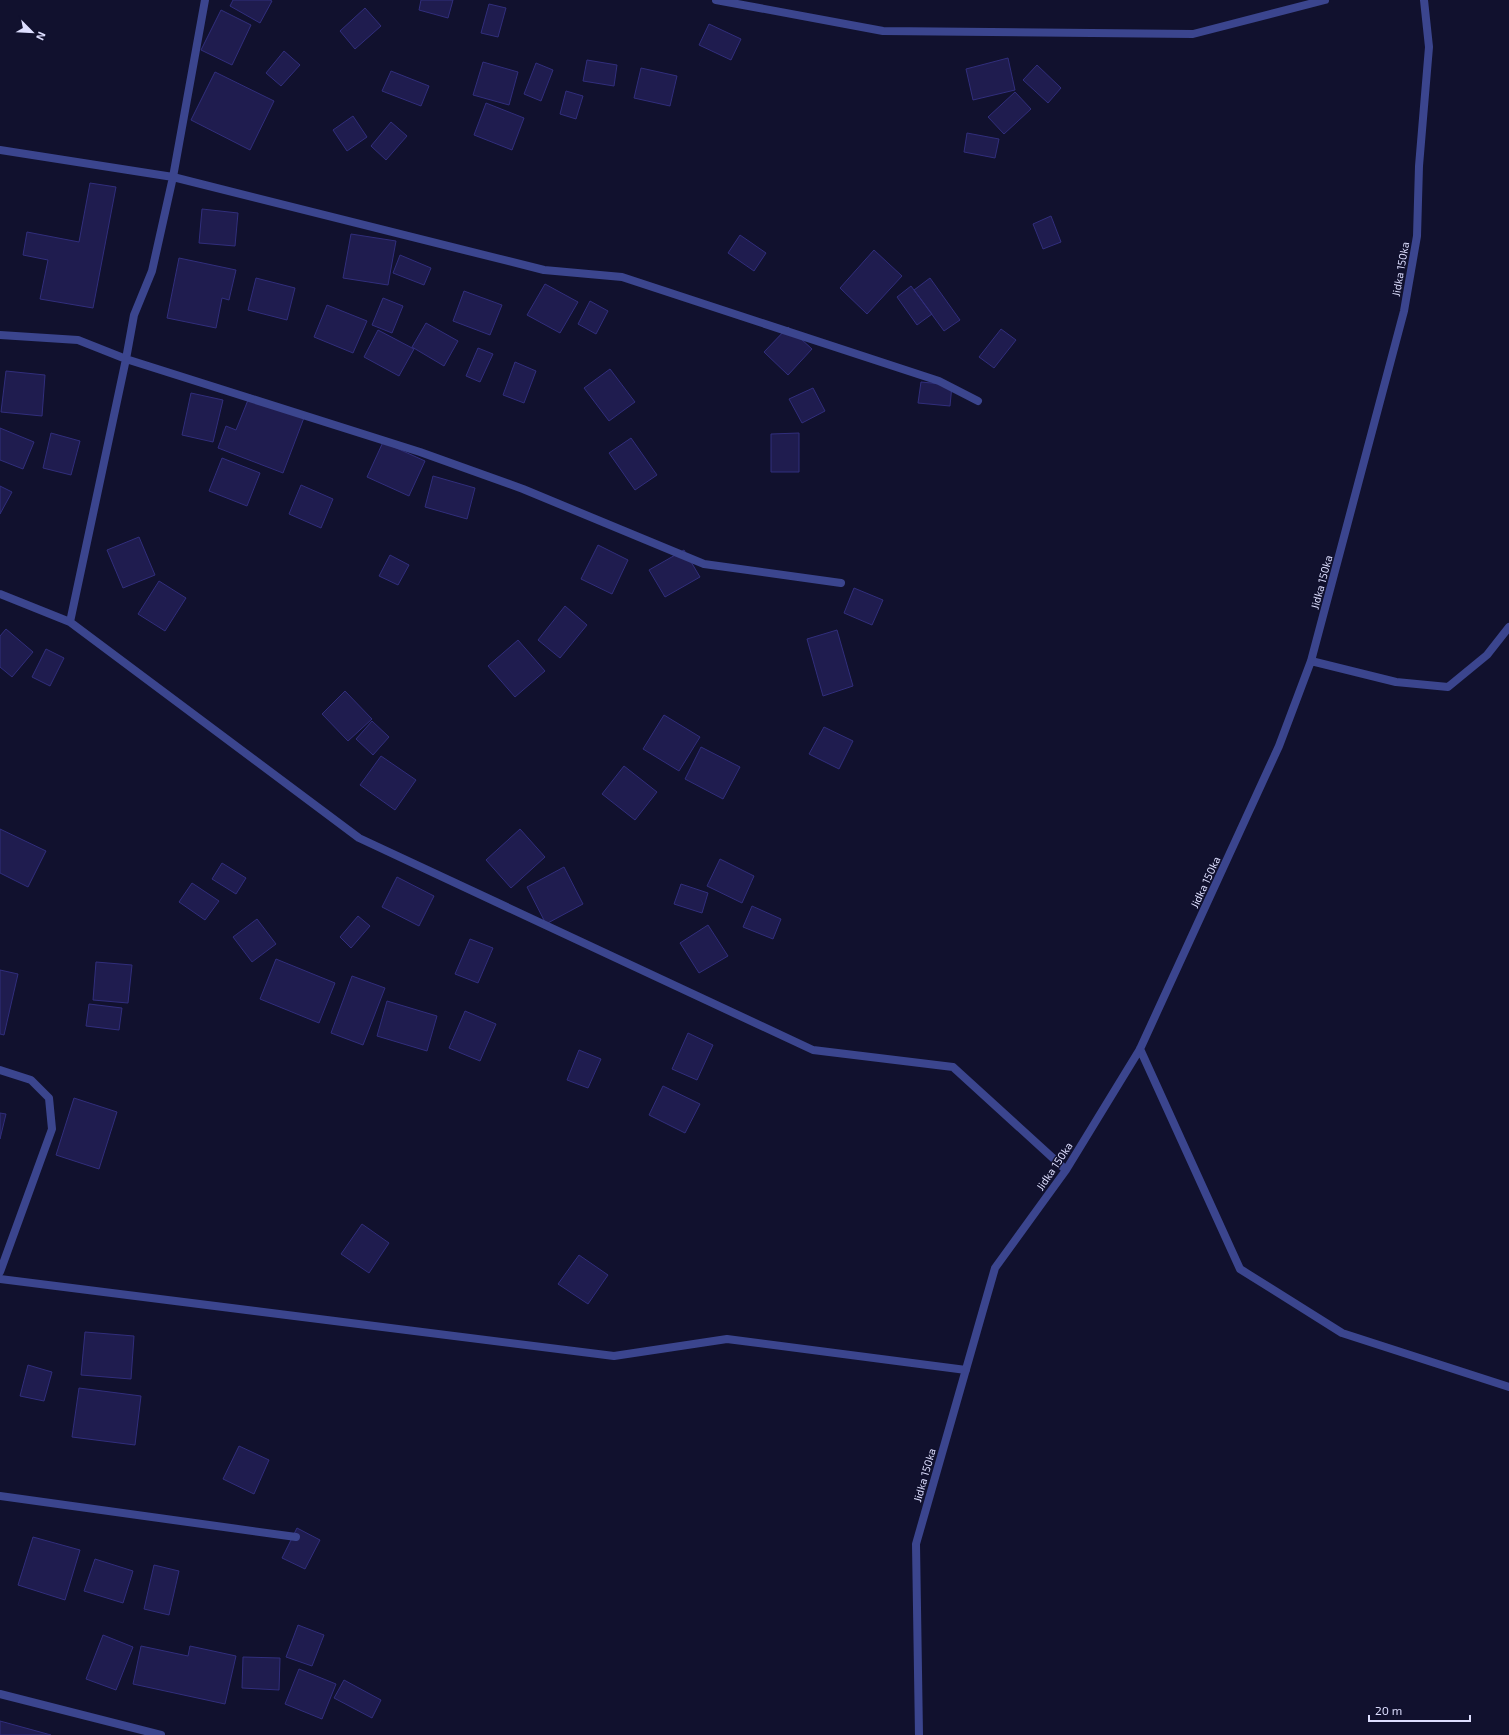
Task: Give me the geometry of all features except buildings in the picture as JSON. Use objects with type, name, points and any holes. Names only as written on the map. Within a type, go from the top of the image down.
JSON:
[{"type":"street","points":[[70,622],[134,315],[152,271],[173,177],[205,0]]},
{"type":"street","points":[[716,0],[883,31],[1193,34],[1325,0]]},
{"type":"street","name":"Jidka 150ka","points":[[919,1735],[916,1544],[995,1268],[1066,1170],[1140,1049],[1279,746],[1311,661],[1404,311],[1417,236],[1419,166],[1429,47],[1424,0]]},
{"type":"street","points":[[0,150],[173,177],[544,270],[622,277],[939,381],[978,401]]},
{"type":"street","points":[[0,335],[78,340],[126,359],[420,452],[523,490],[704,564],[841,583]]},
{"type":"street","points":[[0,594],[70,622],[359,838],[813,1050],[953,1067],[1066,1170]]},
{"type":"street","points":[[1311,661],[1396,682],[1448,687],[1487,655],[1509,627]]},
{"type":"street","points":[[1140,1049],[1240,1269],[1342,1333],[1509,1387]]},
{"type":"street","points":[[0,1070],[31,1080],[49,1098],[52,1129],[0,1272]]},
{"type":"street","points":[[0,1278],[614,1356],[727,1339],[966,1370]]},
{"type":"street","points":[[0,1496],[296,1537]]},
{"type":"street","points":[[0,1694],[161,1735]]}]
